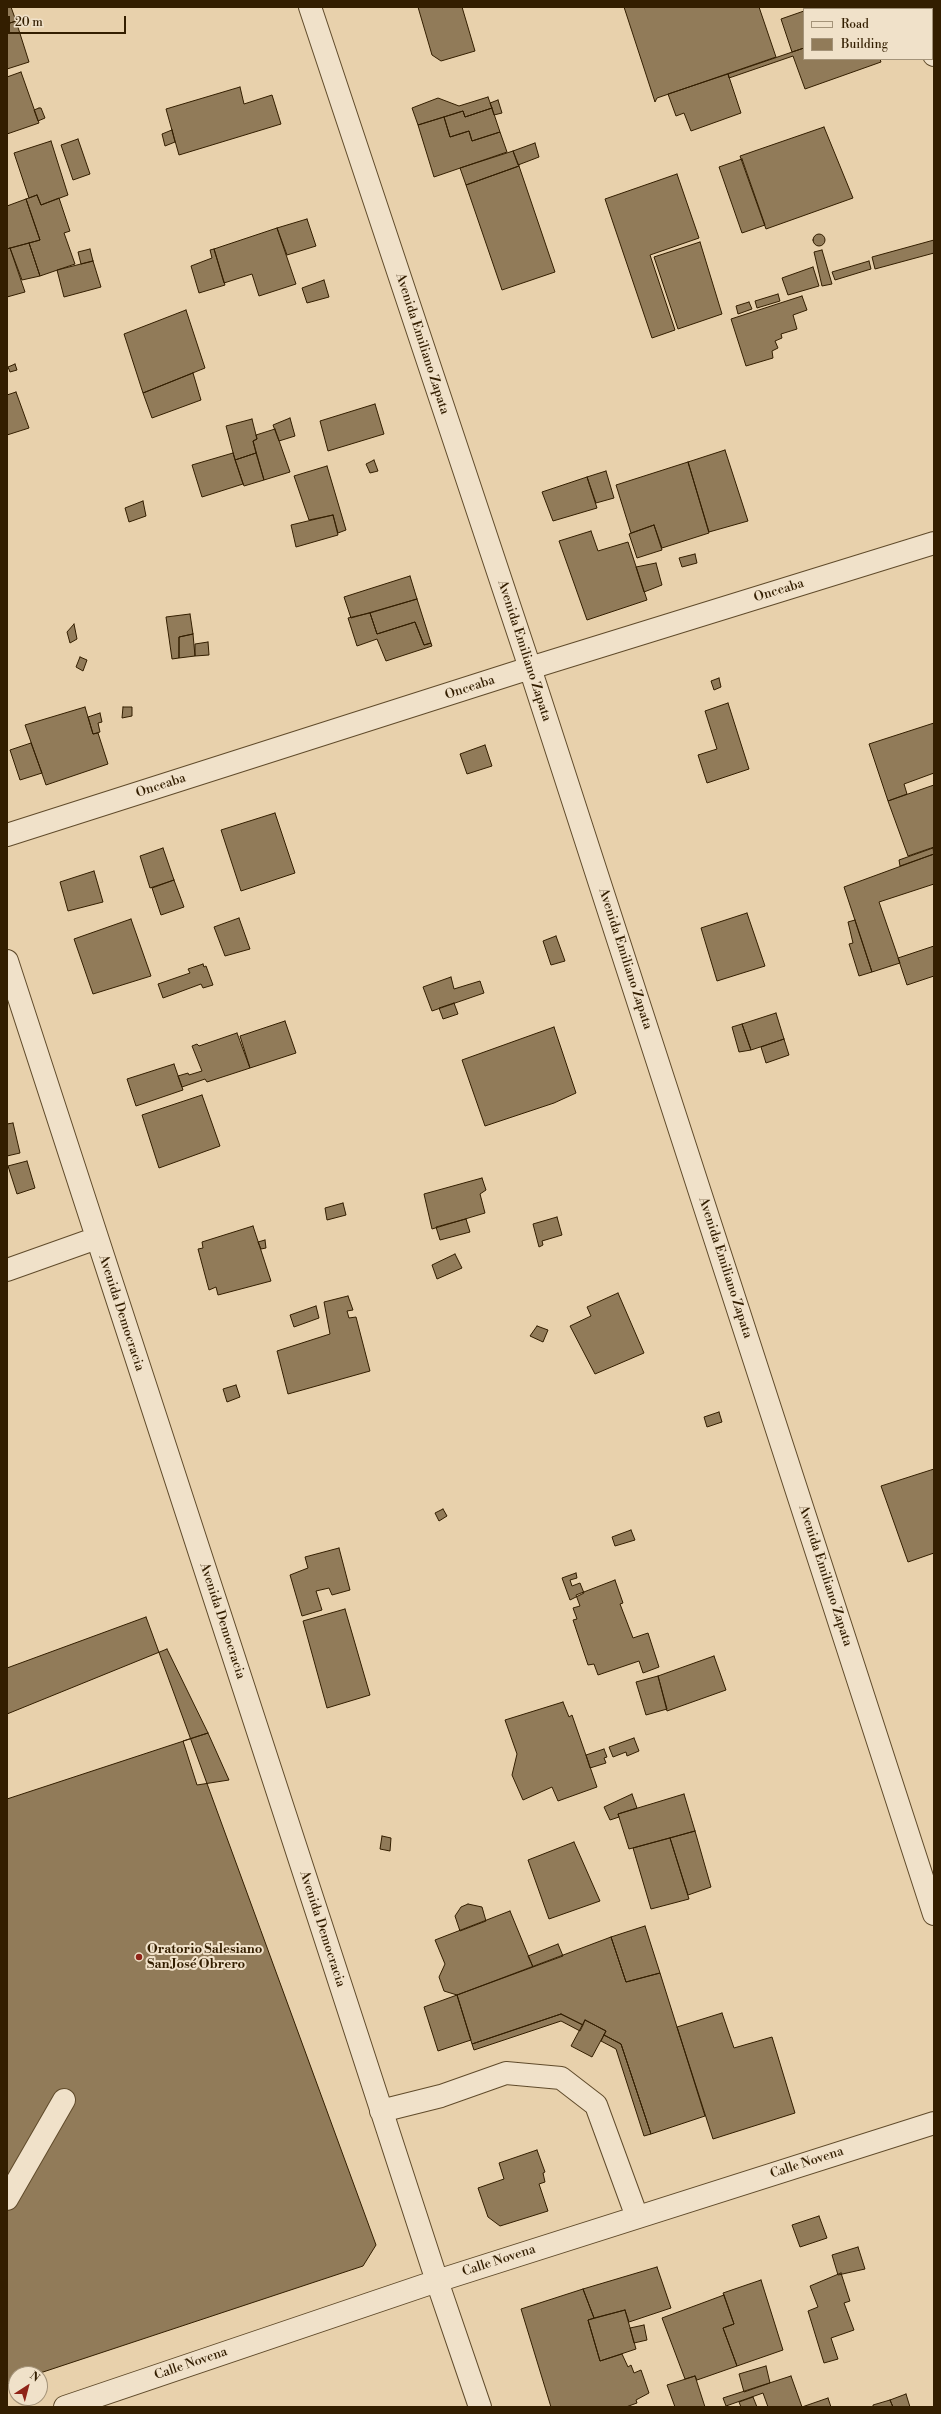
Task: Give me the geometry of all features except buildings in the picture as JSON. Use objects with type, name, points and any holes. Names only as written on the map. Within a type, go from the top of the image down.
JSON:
[{"type":"street","name":"Avenida Emiliano Zapata","points":[[310,7],[530,668],[934,1914]]},
{"type":"street","name":"Onceaba","points":[[7,836],[530,668],[934,543]]},
{"type":"street","name":"Avenida Democracia","points":[[7,961],[381,2111],[480,2407]]},
{"type":"street","points":[[7,1270],[97,1238]]},
{"type":"street","points":[[381,2111],[440,2096],[506,2072],[561,2078],[596,2105],[637,2217]]},
{"type":"street","points":[[7,2199],[64,2100]]},
{"type":"street","name":"Calle Novena","points":[[65,2407],[437,2281],[934,2122]]},
{"type":"place","name":"Oratorio Salesiano San José Obrero","points":[[139,1957]]}]
